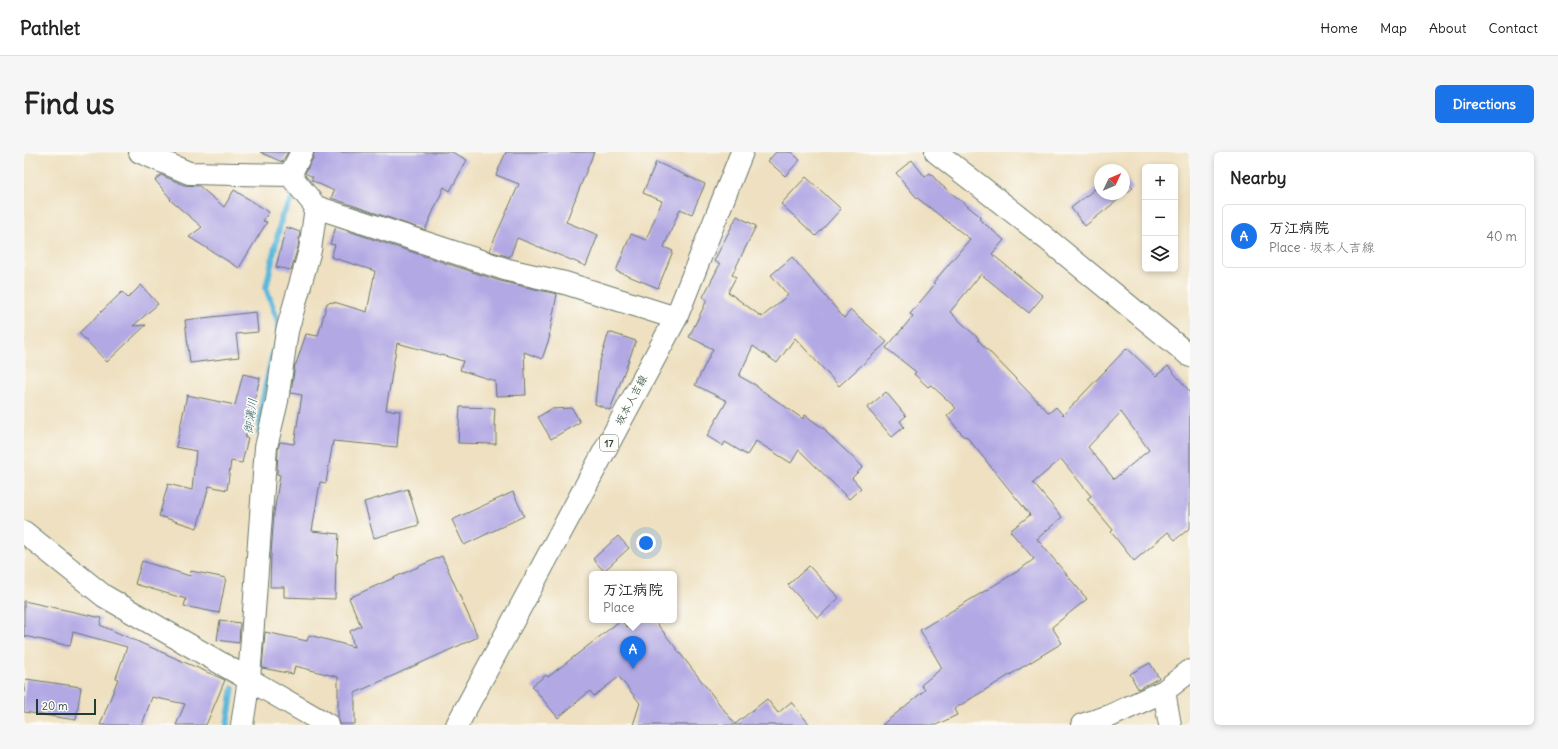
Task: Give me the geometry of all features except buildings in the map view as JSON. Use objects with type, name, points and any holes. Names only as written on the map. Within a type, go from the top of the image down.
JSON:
[{"type":"street","points":[[140,152],[189,174],[290,175]]},
{"type":"street","points":[[290,175],[302,152]]},
{"type":"street","name":"坂本人吉線","points":[[458,725],[676,318],[742,152]]},
{"type":"street","points":[[936,152],[1190,356]]},
{"type":"street","points":[[290,175],[316,208],[508,270],[565,283],[676,318]]},
{"type":"street","points":[[242,725],[249,679],[266,447],[277,401],[287,331],[310,250],[316,208]]},
{"type":"street","points":[[24,532],[104,596],[328,725]]},
{"type":"street","points":[[1082,725],[1110,716],[1164,691],[1190,671]]},
{"type":"street","points":[[1164,691],[1170,725]]},
{"type":"waterway","name":"御溝川","points":[[306,172],[315,152]]},
{"type":"waterway","name":"御溝川","points":[[278,329],[279,324],[266,288],[282,216],[296,192]]},
{"type":"waterway","name":"御溝川","points":[[259,433],[262,403],[273,351]]},
{"type":"waterway","name":"御溝川","points":[[227,725],[233,688]]},
{"type":"place","name":"万江病院","points":[[633,669]]}]
